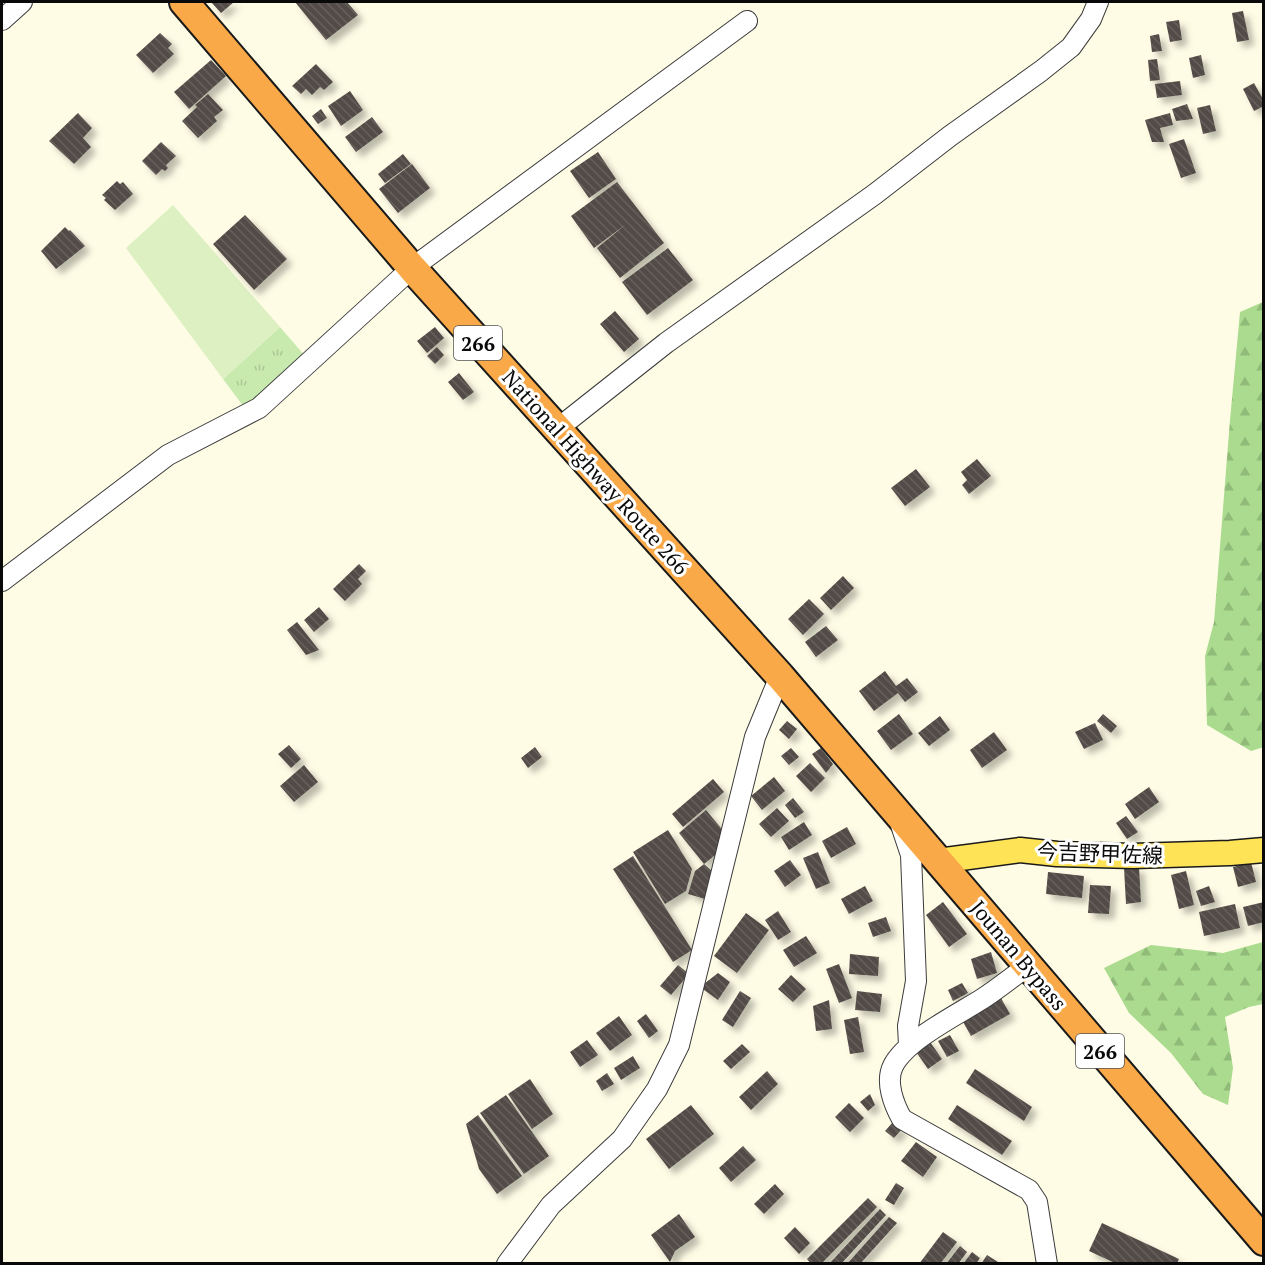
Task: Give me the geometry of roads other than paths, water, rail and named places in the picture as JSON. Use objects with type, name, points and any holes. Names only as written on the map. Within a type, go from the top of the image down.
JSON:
[{"type":"highway","name":"National Highway Route 266","points":[[184,2],[412,268],[780,676],[938,861]]},
{"type":"highway","name":"Jounan Bypass","points":[[938,861],[1263,1241]]},
{"type":"main road","name":"今吉野甲佐線","points":[[938,861],[1020,850],[1057,854],[1133,856],[1230,854],[1263,850]]},
{"type":"street","points":[[2,20],[22,2]]},
{"type":"street","points":[[556,430],[666,343],[875,194],[950,136],[1041,71],[1071,47],[1091,19],[1098,2]]},
{"type":"street","points":[[2,581],[168,455],[259,408],[412,268],[747,21]]},
{"type":"street","points":[[507,1263],[551,1205],[622,1139],[657,1089],[679,1045],[755,737],[780,676]]},
{"type":"street","points":[[896,811],[911,855],[916,981],[908,1026],[909,1045]]},
{"type":"street","points":[[1028,966],[985,997],[909,1045],[892,1067],[891,1075],[894,1105],[902,1119],[1029,1190],[1037,1202],[1047,1263]]}]
